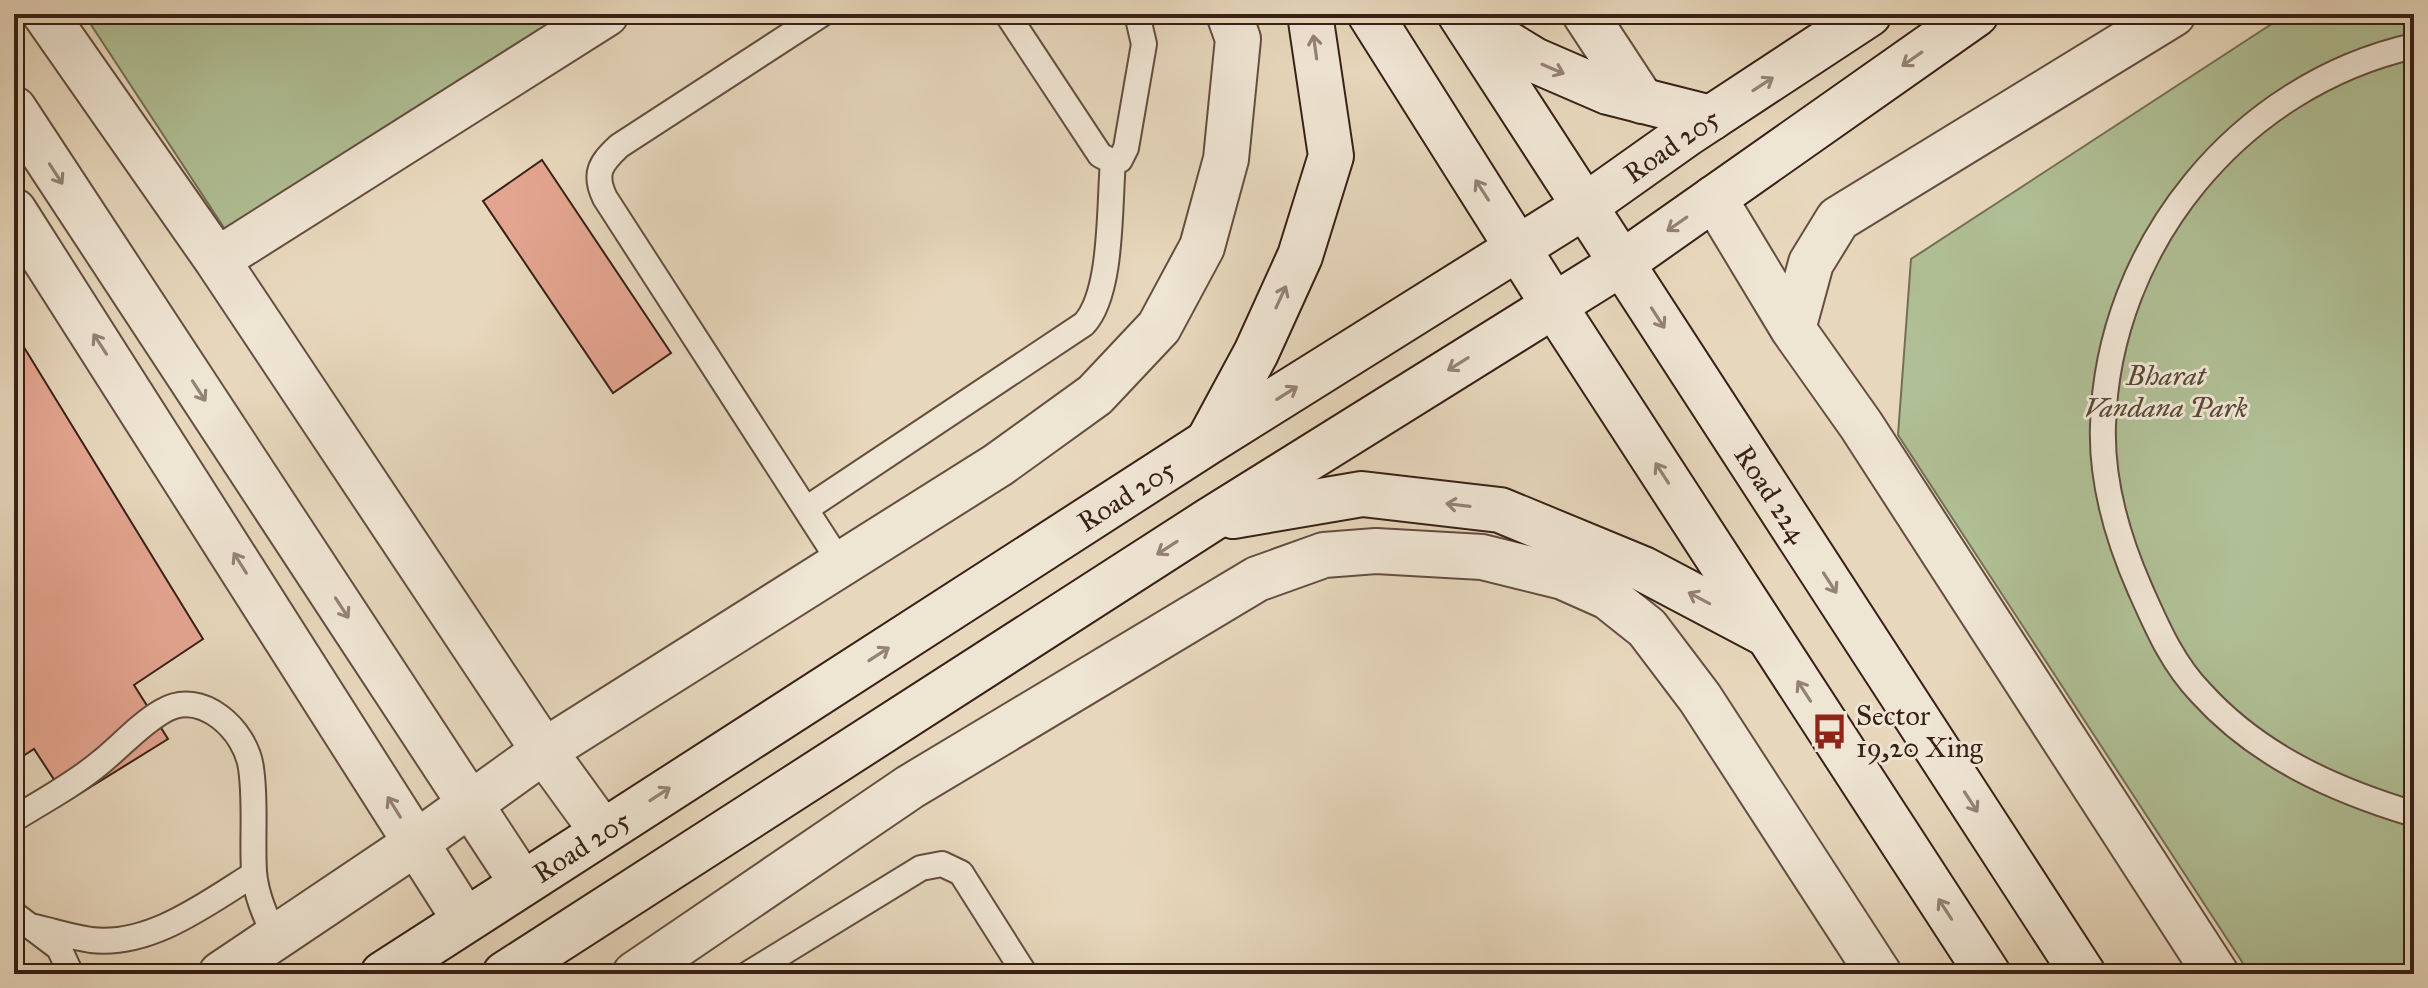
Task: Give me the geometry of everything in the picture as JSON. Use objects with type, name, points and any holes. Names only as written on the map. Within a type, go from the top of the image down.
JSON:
[{"type":"street","points":[[45,14],[217,260],[544,751],[602,831]]},
{"type":"street","points":[[217,260],[606,14]]},
{"type":"street","points":[[221,974],[416,843],[544,751],[998,465],[1095,395],[1159,327],[1202,247],[1226,159],[1238,39],[1229,14]]},
{"type":"street","points":[[1208,442],[1256,353],[1300,256],[1331,156],[1310,14]]},
{"type":"street","points":[[1370,14],[1553,304],[1988,974]]},
{"type":"street","points":[[1585,14],[1642,101]]},
{"type":"street","name":"Road 205","points":[[383,974],[1208,442],[1585,206],[1869,14]]},
{"type":"street","points":[[505,974],[1210,520],[1622,263],[1976,14]]},
{"type":"street","points":[[1793,329],[1811,263],[1838,219],[2173,14]]},
{"type":"street","points":[[1461,15],[1534,60],[1608,92],[1711,118]]},
{"type":"street","name":"Road 224","points":[[1461,15],[2083,974]]},
{"type":"street","points":[[14,109],[522,883]]},
{"type":"street","points":[[1714,198],[1793,329],[1861,425],[2216,974]]},
{"type":"street","points":[[16,220],[465,920]]},
{"type":"street","points":[[1210,520],[1362,494],[1500,510],[1643,569],[1768,635]]},
{"type":"street","points":[[635,974],[910,787],[1257,579],[1324,555],[1376,551],[1482,557],[1563,577],[1608,597],[1647,628],[1700,698],[1879,974]]},
{"type":"lane","points":[[822,14],[619,146],[601,163],[598,173],[605,198],[841,564]]},
{"type":"lane","points":[[1007,14],[1100,155],[1113,162],[1120,160],[1126,148],[1144,44],[1137,14]]},
{"type":"lane","points":[[2414,46],[2341,70],[2274,107],[2233,141],[2173,209],[2136,272],[2108,363],[2103,426],[2106,478],[2125,556],[2165,647],[2199,692],[2236,728],[2288,763],[2322,782],[2414,814]]},
{"type":"lane","points":[[806,509],[1084,324],[1096,311],[1102,282],[1113,162]]},
{"type":"lane","points":[[14,819],[101,763],[164,710],[185,703],[202,705],[218,714],[251,763],[254,874],[261,907],[275,936]]},
{"type":"lane","points":[[748,974],[921,868],[942,864],[961,873],[1025,974]]},
{"type":"lane","points":[[22,920],[91,940],[118,940],[153,931],[254,874]]},
{"type":"lane","points":[[22,920],[59,948],[71,974]]},
{"type":"green space","points":[[84,14],[580,14],[234,243]]},
{"type":"green space","name":"Bharat Vandana Park","points":[[2287,14],[2414,14],[2414,974],[2250,974],[1898,435],[1911,259]]},
{"type":"building","points":[[542,160],[671,353],[613,393],[483,201]]},
{"type":"building","points":[[14,331],[203,639],[134,685],[168,739],[68,801],[34,749],[14,762]]},
{"type":"place","name":"Sector 19,20 Xing","points":[[1830,731]]}]
